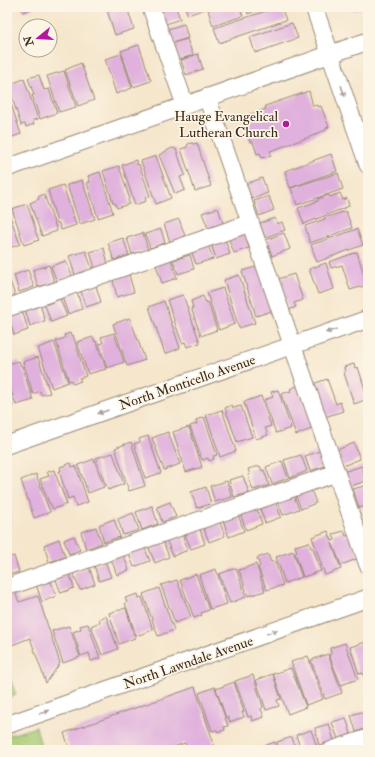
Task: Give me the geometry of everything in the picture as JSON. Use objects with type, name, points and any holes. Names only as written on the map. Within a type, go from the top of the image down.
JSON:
[{"type":"street","points":[[151,7],[185,105]]},
{"type":"street","points":[[314,7],[368,164]]},
{"type":"street","points":[[7,168],[368,41]]},
{"type":"street","points":[[207,97],[368,565]]},
{"type":"street","points":[[7,308],[250,223]]},
{"type":"street","name":"North Monticello Avenue","points":[[7,445],[368,319]]},
{"type":"street","points":[[16,584],[336,473]]},
{"type":"street","name":"North Lawndale Avenue","points":[[7,725],[368,598]]},
{"type":"street","points":[[332,750],[368,738]]},
{"type":"green space","points":[[7,669],[16,695],[7,699]]},
{"type":"green space","points":[[36,727],[42,750],[7,750],[7,728],[10,735]]},
{"type":"building","points":[[22,7],[37,7],[23,12]]},
{"type":"building","points":[[106,7],[127,7],[134,29],[115,35]]},
{"type":"building","points":[[176,7],[180,19],[166,24],[162,11]]},
{"type":"building","points":[[185,7],[210,7],[188,15]]},
{"type":"building","points":[[216,7],[262,7],[248,14],[247,10],[241,11],[243,16],[213,26],[208,10]]},
{"type":"building","points":[[281,7],[286,20],[219,43],[214,28]]},
{"type":"building","points":[[353,7],[366,7],[354,11]]},
{"type":"building","points":[[292,23],[298,38],[255,53],[250,37]]},
{"type":"building","points":[[184,24],[188,38],[172,43],[168,29]]},
{"type":"building","points":[[7,29],[11,41],[7,42]]},
{"type":"building","points":[[187,39],[193,55],[178,60],[173,43]]},
{"type":"building","points":[[139,45],[151,81],[133,87],[121,51]]},
{"type":"building","points":[[121,54],[132,88],[116,94],[105,59]]},
{"type":"building","points":[[198,54],[203,69],[186,75],[181,60]]},
{"type":"building","points":[[81,63],[94,100],[78,106],[65,70]]},
{"type":"building","points":[[64,71],[76,107],[59,112],[47,76]]},
{"type":"building","points":[[39,75],[44,90],[49,89],[57,113],[40,119],[28,78]]},
{"type":"building","points":[[24,79],[38,119],[33,120],[34,124],[26,127],[25,124],[21,125],[8,85]]},
{"type":"building","name":"Hauge Evangelical Lutheran Church","points":[[309,91],[313,106],[321,106],[329,127],[315,135],[270,151],[271,155],[262,158],[260,153],[257,154],[253,142],[250,142],[243,120],[245,120],[244,116],[266,109],[265,106]]},
{"type":"building","points":[[7,92],[21,134],[7,139]]},
{"type":"building","points":[[192,143],[197,143],[211,186],[195,191],[181,149]]},
{"type":"building","points":[[172,148],[176,149],[185,175],[180,177],[185,190],[175,194],[159,155]]},
{"type":"building","points":[[331,154],[337,171],[290,188],[285,171]]},
{"type":"building","points":[[156,156],[171,198],[156,204],[141,161]]},
{"type":"building","points":[[136,160],[137,165],[139,164],[150,196],[145,198],[146,201],[135,205],[122,165]]},
{"type":"building","points":[[119,166],[129,197],[129,204],[117,208],[115,203],[113,203],[103,171]]},
{"type":"building","points":[[100,172],[113,213],[98,218],[87,183],[90,182],[88,176]]},
{"type":"building","points":[[338,173],[343,189],[297,205],[291,188]]},
{"type":"building","points":[[262,178],[268,193],[252,199],[246,184]]},
{"type":"building","points":[[82,180],[95,219],[80,224],[67,185]]},
{"type":"building","points":[[63,185],[76,225],[61,230],[59,223],[57,223],[48,190]]},
{"type":"building","points":[[340,193],[343,200],[347,198],[349,206],[304,224],[298,208],[318,201],[318,199],[329,195],[330,197]]},
{"type":"building","points":[[44,194],[57,231],[42,236],[30,203],[39,199],[38,197]]},
{"type":"building","points":[[269,196],[274,210],[259,216],[254,201]]},
{"type":"building","points":[[27,204],[39,240],[24,245],[12,209]]},
{"type":"building","points":[[7,208],[20,244],[7,249]]},
{"type":"building","points":[[218,208],[223,223],[208,228],[202,213]]},
{"type":"building","points":[[346,211],[352,228],[310,243],[305,226]]},
{"type":"building","points":[[275,218],[277,224],[282,222],[285,230],[265,238],[260,223]]},
{"type":"building","points":[[179,219],[185,236],[170,242],[164,224]]},
{"type":"building","points":[[161,229],[165,243],[150,248],[145,234]]},
{"type":"building","points":[[357,229],[363,245],[317,262],[311,245]]},
{"type":"building","points":[[244,232],[249,248],[234,253],[228,237]]},
{"type":"building","points":[[143,233],[148,250],[132,254],[127,238]]},
{"type":"building","points":[[284,233],[290,249],[272,256],[266,240]]},
{"type":"building","points":[[123,238],[129,255],[114,260],[108,243]]},
{"type":"building","points":[[225,239],[230,254],[216,259],[211,244]]},
{"type":"building","points":[[208,245],[213,259],[196,264],[191,250]]},
{"type":"building","points":[[104,248],[108,264],[95,268],[90,252]]},
{"type":"building","points":[[86,251],[92,269],[75,275],[69,256]]},
{"type":"building","points":[[357,252],[367,285],[350,290],[342,265],[331,268],[329,262]]},
{"type":"building","points":[[190,255],[194,269],[178,274],[173,260]]},
{"type":"building","points":[[171,259],[177,278],[162,283],[156,265]]},
{"type":"building","points":[[66,261],[72,276],[57,282],[51,266]]},
{"type":"building","points":[[326,263],[334,289],[318,294],[309,269]]},
{"type":"building","points":[[49,265],[54,282],[38,287],[33,270]]},
{"type":"building","points":[[259,266],[275,310],[256,316],[242,271]]},
{"type":"building","points":[[28,270],[34,287],[19,292],[14,275]]},
{"type":"building","points":[[294,274],[303,300],[294,303],[296,307],[289,310],[278,279]]},
{"type":"building","points":[[129,275],[134,292],[117,297],[113,280]]},
{"type":"building","points":[[239,275],[255,323],[239,328],[224,280]]},
{"type":"building","points":[[10,281],[15,295],[7,299],[7,282]]},
{"type":"building","points":[[96,286],[101,302],[86,307],[81,291]]},
{"type":"building","points":[[223,288],[235,324],[219,330],[207,293]]},
{"type":"building","points":[[77,292],[82,309],[68,314],[62,297]]},
{"type":"building","points":[[183,295],[200,343],[187,347],[185,342],[182,343],[167,300]]},
{"type":"building","points":[[203,296],[206,303],[208,302],[217,330],[201,336],[191,308],[193,308],[191,301]]},
{"type":"building","points":[[60,299],[67,316],[51,322],[45,305]]},
{"type":"building","points":[[164,301],[180,348],[165,354],[149,307]]},
{"type":"building","points":[[40,304],[45,321],[30,326],[25,309]]},
{"type":"building","points":[[22,310],[28,330],[14,335],[8,315]]},
{"type":"building","points":[[130,318],[145,360],[127,366],[113,324]]},
{"type":"building","points":[[70,333],[71,336],[73,335],[86,376],[79,378],[81,381],[73,384],[71,380],[69,381],[56,341],[65,338],[64,335]]},
{"type":"building","points":[[114,333],[124,362],[107,368],[99,344],[103,343],[101,337]]},
{"type":"building","points":[[93,337],[95,342],[96,341],[106,369],[88,374],[77,342]]},
{"type":"building","points":[[54,342],[68,382],[52,388],[38,348]]},
{"type":"building","points":[[38,357],[50,393],[41,395],[40,391],[33,394],[23,362]]},
{"type":"building","points":[[19,361],[33,400],[16,405],[7,379],[7,364]]},
{"type":"building","points":[[354,364],[355,368],[358,367],[368,399],[354,404],[344,373],[344,367]]},
{"type":"building","points":[[327,379],[336,404],[340,402],[343,411],[325,417],[313,384]]},
{"type":"building","points":[[299,385],[314,428],[296,435],[281,394],[291,391],[290,389]]},
{"type":"building","points":[[7,389],[13,406],[7,409]]},
{"type":"building","points":[[278,390],[291,428],[276,433],[264,400],[273,397],[271,392]]},
{"type":"building","points":[[261,396],[271,426],[265,428],[268,435],[256,439],[244,402]]},
{"type":"building","points":[[232,405],[233,408],[241,406],[252,437],[237,442],[225,408]]},
{"type":"building","points":[[222,410],[236,451],[220,457],[206,415]]},
{"type":"building","points":[[204,417],[217,455],[213,456],[214,459],[209,461],[208,458],[202,460],[190,426],[197,424],[196,420]]},
{"type":"building","points":[[189,427],[202,467],[186,472],[173,432]]},
{"type":"building","points":[[168,432],[180,464],[164,470],[152,438]]},
{"type":"building","points":[[148,436],[161,473],[145,478],[134,444],[140,442],[139,439]]},
{"type":"building","points":[[131,442],[145,486],[129,491],[115,448]]},
{"type":"building","points":[[354,443],[360,459],[343,466],[337,450]]},
{"type":"building","points":[[320,451],[325,466],[310,471],[305,456]]},
{"type":"building","points":[[113,453],[124,484],[108,490],[96,458]]},
{"type":"building","points":[[301,455],[307,471],[290,478],[284,460]]},
{"type":"building","points":[[94,459],[104,487],[88,493],[78,465]]},
{"type":"building","points":[[282,461],[288,478],[272,484],[266,467]]},
{"type":"building","points":[[71,463],[72,467],[76,466],[88,502],[76,506],[73,497],[68,499],[59,471],[61,471],[60,467]]},
{"type":"building","points":[[260,466],[262,471],[264,470],[269,485],[253,490],[248,475],[250,475],[248,469]]},
{"type":"building","points":[[362,466],[366,481],[348,487],[343,472]]},
{"type":"building","points":[[54,470],[67,504],[53,509],[49,503],[40,479],[49,476],[47,472]]},
{"type":"building","points":[[36,474],[50,512],[34,518],[21,480]]},
{"type":"building","points":[[243,476],[249,493],[234,497],[229,480]]},
{"type":"building","points":[[227,481],[232,497],[215,502],[210,486]]},
{"type":"building","points":[[368,485],[368,505],[359,508],[353,489]]},
{"type":"building","points":[[206,487],[211,504],[197,508],[191,492]]},
{"type":"building","points":[[310,487],[316,503],[301,509],[295,493]]},
{"type":"building","points":[[293,493],[299,509],[283,515],[277,499]]},
{"type":"building","points":[[275,500],[281,517],[265,523],[259,506]]},
{"type":"building","points":[[170,502],[176,517],[162,522],[157,507]]},
{"type":"building","points":[[152,506],[158,524],[142,530],[136,512]]},
{"type":"building","points":[[7,507],[11,518],[9,519],[11,524],[7,525]]},
{"type":"building","points":[[256,507],[262,524],[246,530],[240,513]]},
{"type":"building","points":[[133,513],[139,530],[123,535],[118,519]]},
{"type":"building","points":[[238,515],[244,531],[229,537],[223,520]]},
{"type":"building","points":[[114,519],[120,537],[104,542],[99,525]]},
{"type":"building","points":[[219,520],[225,536],[209,542],[203,526]]},
{"type":"building","points":[[96,527],[102,543],[86,549],[81,532]]},
{"type":"building","points":[[199,527],[205,544],[191,549],[184,532]]},
{"type":"building","points":[[328,531],[332,541],[335,540],[333,534],[344,531],[346,536],[351,535],[359,558],[341,565],[332,543],[341,569],[325,575],[312,537]]},
{"type":"building","points":[[182,534],[188,550],[173,556],[166,539]]},
{"type":"building","points":[[74,536],[80,550],[69,554],[64,540]]},
{"type":"building","points":[[59,539],[65,557],[49,562],[44,545]]},
{"type":"building","points":[[163,541],[169,557],[155,563],[148,546]]},
{"type":"building","points":[[309,542],[311,548],[313,548],[321,571],[303,577],[295,553],[297,552],[295,546]]},
{"type":"building","points":[[144,546],[150,561],[134,567],[128,552]]},
{"type":"building","points":[[293,551],[302,577],[285,583],[276,557]]},
{"type":"building","points":[[123,554],[129,570],[117,575],[111,559]]},
{"type":"building","points":[[268,554],[271,562],[275,561],[283,585],[267,590],[258,567],[260,566],[257,558]]},
{"type":"building","points":[[14,556],[19,572],[11,574],[7,558]]},
{"type":"building","points":[[105,561],[111,577],[99,581],[94,565]]},
{"type":"building","points":[[256,564],[265,591],[248,596],[239,570]]},
{"type":"building","points":[[89,567],[95,584],[80,590],[73,573]]},
{"type":"building","points":[[236,568],[246,597],[230,603],[219,574]]},
{"type":"building","points":[[216,569],[227,604],[210,609],[199,575]]},
{"type":"building","points":[[69,572],[74,588],[61,593],[55,577]]},
{"type":"building","points":[[196,574],[209,610],[194,618],[180,580]]},
{"type":"building","points":[[50,579],[56,596],[42,602],[36,584]]},
{"type":"building","points":[[10,580],[19,602],[38,596],[60,663],[46,683],[30,638],[12,645],[7,630],[7,581]]},
{"type":"building","points":[[177,580],[191,617],[175,623],[161,585]]},
{"type":"building","points":[[159,588],[174,630],[158,636],[143,594]]},
{"type":"building","points":[[138,594],[139,598],[142,597],[153,630],[136,636],[125,603],[127,602],[125,598]]},
{"type":"building","points":[[126,608],[135,638],[119,644],[109,613]]},
{"type":"building","points":[[106,616],[118,649],[102,655],[91,626],[100,622],[99,619]]},
{"type":"building","points":[[88,624],[100,658],[91,661],[89,653],[81,656],[73,632],[81,629],[80,626]]},
{"type":"building","points":[[69,626],[80,657],[63,663],[52,631]]},
{"type":"building","points":[[366,642],[368,647],[368,680],[366,681],[363,673],[359,674],[350,647]]},
{"type":"building","points":[[345,643],[358,679],[341,685],[329,655],[331,654],[330,648]]},
{"type":"building","points":[[328,654],[342,693],[325,699],[311,660]]},
{"type":"building","points":[[308,656],[323,699],[306,705],[291,662]]},
{"type":"building","points":[[291,668],[306,707],[288,714],[273,674]]},
{"type":"building","points":[[273,674],[281,699],[277,700],[279,706],[266,710],[256,680]]},
{"type":"building","points":[[253,675],[263,707],[261,709],[264,717],[252,721],[251,716],[248,717],[235,681]]},
{"type":"building","points":[[234,682],[244,712],[242,712],[244,717],[230,722],[228,717],[226,718],[216,689]]},
{"type":"building","points":[[195,687],[216,750],[187,750],[185,743],[165,750],[70,750],[64,733]]},
{"type":"building","points":[[215,687],[228,726],[224,727],[225,730],[218,732],[217,730],[212,731],[199,693]]},
{"type":"building","points":[[368,710],[368,728],[356,732],[351,715]]},
{"type":"building","points":[[346,718],[351,734],[338,739],[332,722]]},
{"type":"building","points":[[329,724],[334,741],[319,745],[315,728]]},
{"type":"building","points":[[311,730],[317,747],[309,750],[301,750],[296,735]]},
{"type":"building","points":[[292,737],[296,750],[280,750],[277,742]]},
{"type":"building","points":[[275,742],[278,750],[262,750],[261,747]]},
{"type":"place","name":"Hauge Evangelical Lutheran Church","points":[[286,124]]}]
